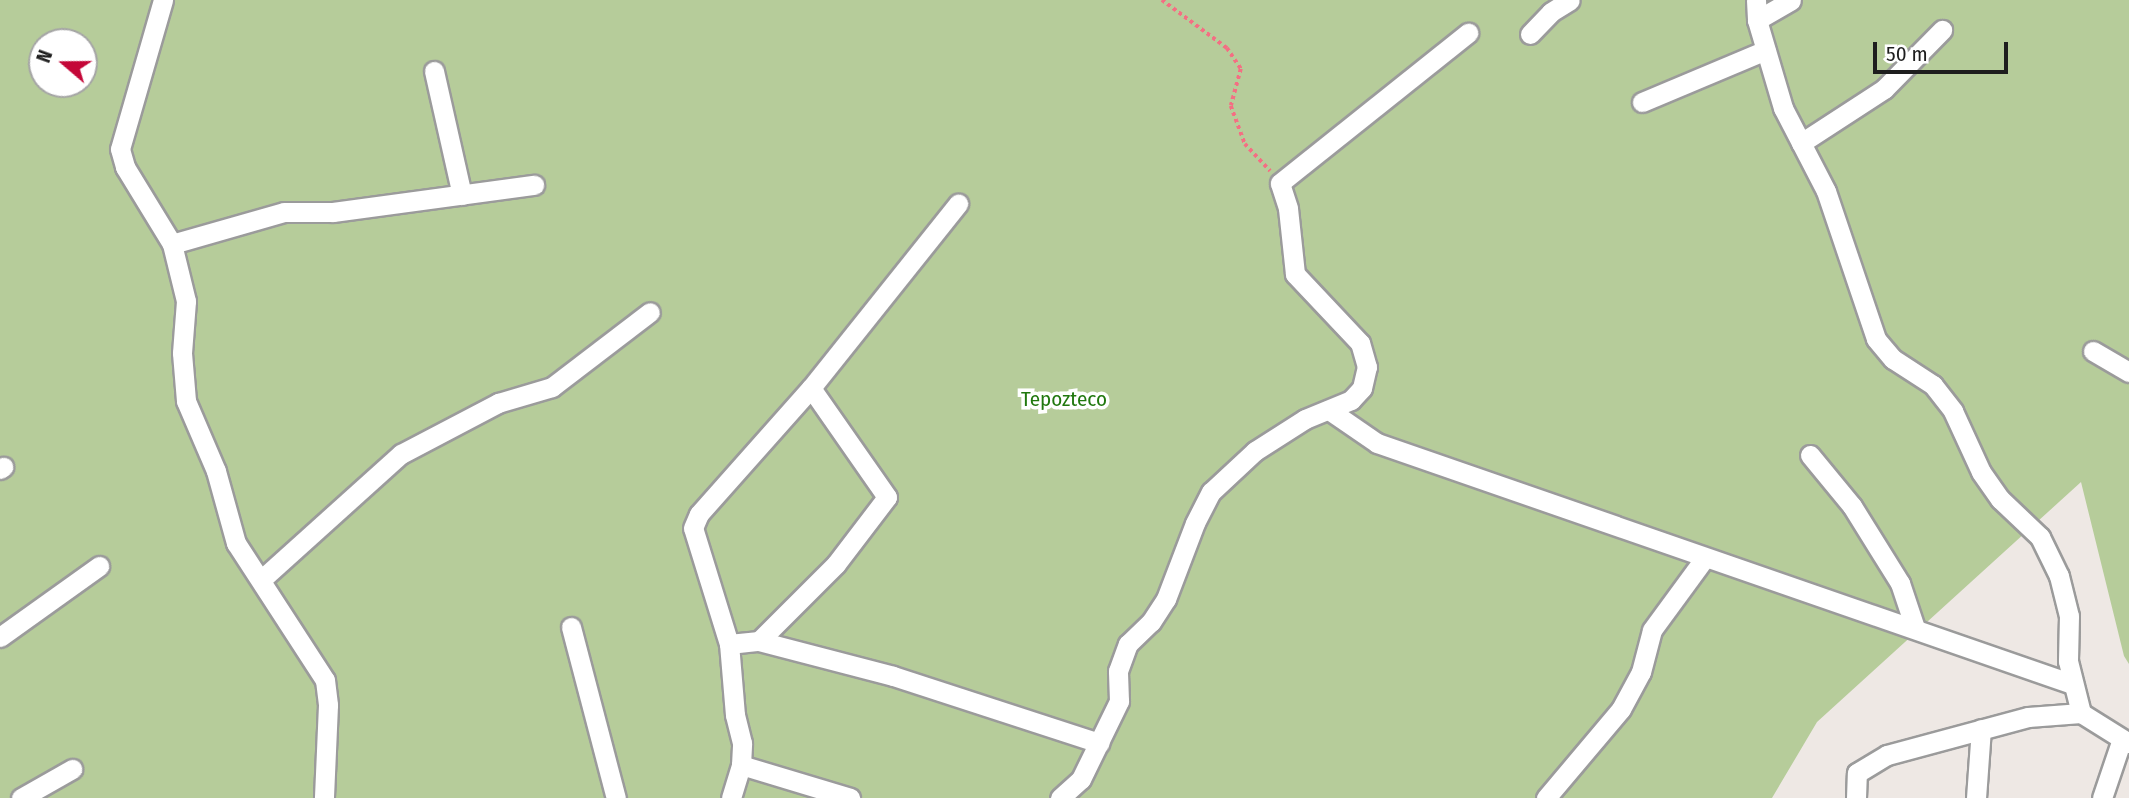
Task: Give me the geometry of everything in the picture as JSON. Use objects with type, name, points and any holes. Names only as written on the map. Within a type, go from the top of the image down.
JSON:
[{"type":"street","points":[[163,0],[120,149],[125,167],[172,244],[186,301],[182,353],[186,401],[216,471],[236,542],[325,680],[328,705],[324,798]]},
{"type":"street","points":[[1530,34],[1551,12],[1570,0]]},
{"type":"street","points":[[1791,0],[1757,10],[1766,50],[1783,108],[1826,191],[1876,340],[1893,359],[1933,385],[1954,411],[1981,472],[2000,499],[2040,537],[2054,566],[2069,616],[2068,661],[2081,713]]},
{"type":"street","points":[[1801,143],[1884,89],[1942,30]]},
{"type":"street","points":[[1060,798],[1081,779],[1119,701],[1118,671],[1128,644],[1151,622],[1166,599],[1195,523],[1211,492],[1255,451],[1305,419],[1351,400],[1362,388],[1367,367],[1360,343],[1295,274],[1288,208],[1280,183],[1468,33]]},
{"type":"street","points":[[1642,102],[1766,50]]},
{"type":"street","points":[[434,71],[462,195]]},
{"type":"street","points":[[172,244],[284,212],[333,212],[534,185]]},
{"type":"street","points":[[731,798],[741,765],[742,743],[735,715],[729,644],[693,528],[699,514],[811,388],[958,204]]},
{"type":"street","points":[[262,579],[401,454],[498,403],[552,387],[650,312]]},
{"type":"street","points":[[2093,351],[2129,372]]},
{"type":"street","points":[[759,641],[836,564],[887,497],[811,388]]},
{"type":"street","points":[[1329,410],[1377,443],[1704,559],[1914,628],[2072,684]]},
{"type":"street","points":[[1810,455],[1852,506],[1900,583],[1914,628]]},
{"type":"street","points":[[1546,798],[1620,709],[1640,673],[1653,630],[1704,559]]},
{"type":"street","points":[[0,637],[99,566]]},
{"type":"street","points":[[571,627],[617,798]]},
{"type":"street","points":[[729,644],[759,641],[893,676],[1098,743]]},
{"type":"street","points":[[1856,798],[1857,773],[1887,755],[2028,717],[2081,713],[2125,741],[2102,798]]},
{"type":"street","points":[[1976,798],[1981,729]]},
{"type":"street","points":[[741,765],[850,798]]},
{"type":"street","points":[[21,798],[72,769]]},
{"type":"path","points":[[1162,0],[1227,48],[1241,69],[1231,106],[1245,144],[1280,183]]},
{"type":"green space","name":"Tepozteco","points":[[0,0],[2129,0],[2129,664],[2124,656],[2081,482],[1817,722],[1772,798],[0,798]]}]
